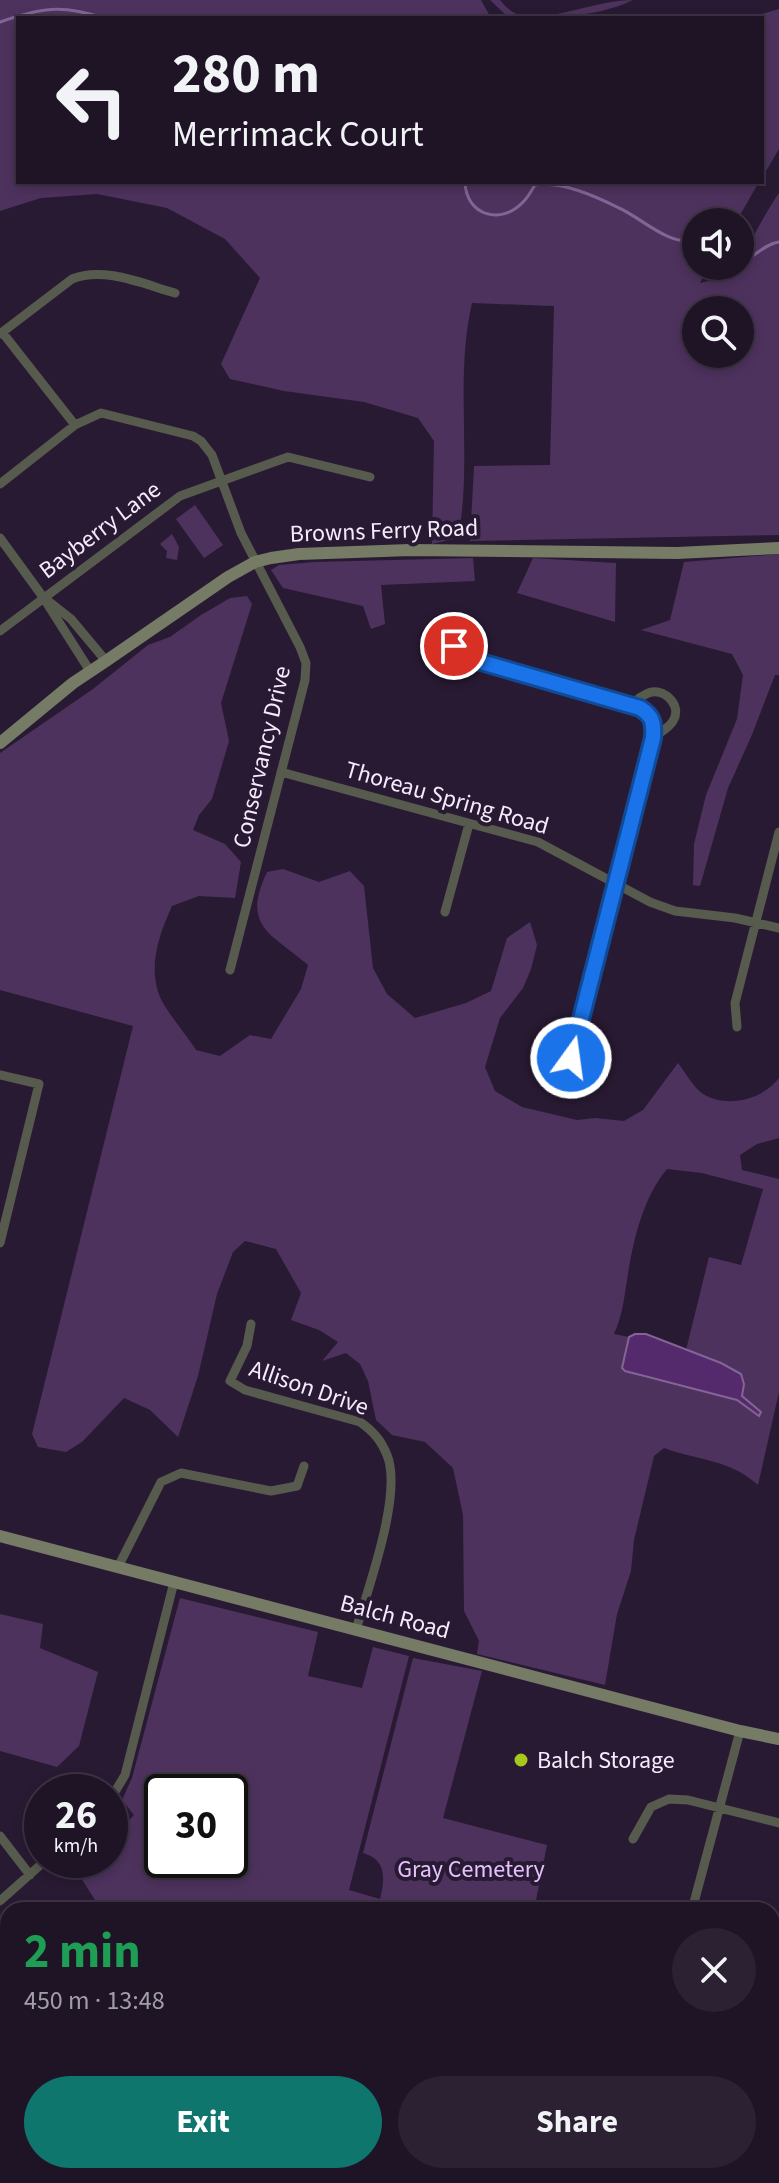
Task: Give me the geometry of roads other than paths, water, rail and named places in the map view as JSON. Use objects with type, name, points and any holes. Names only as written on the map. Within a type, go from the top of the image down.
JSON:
[{"type":"street","points":[[0,484],[75,425],[1,333],[72,279],[86,273],[104,274],[175,293]]},
{"type":"street","name":"Conservancy Drive","points":[[75,425],[94,415],[108,413],[193,436],[207,447],[255,562],[306,663],[305,680],[230,970]]},
{"type":"street","name":"Bayberry Lane","points":[[0,631],[180,496],[288,457],[370,477]]},
{"type":"street","points":[[0,538],[43,597],[90,671]]},
{"type":"street","name":"Browns Ferry Road","points":[[0,743],[90,671],[255,562],[299,554],[410,550],[677,553],[779,548]]},
{"type":"street","points":[[43,597],[71,619],[106,661]]},
{"type":"street","points":[[454,646],[474,660],[630,705],[649,714],[654,723],[653,738],[571,1058]]},
{"type":"street","points":[[630,705],[651,692],[663,693],[671,700],[675,708],[672,722],[653,738]]},
{"type":"street","name":"Thoreau Spring Road","points":[[281,772],[546,845],[615,885],[675,911],[779,928]]},
{"type":"street","points":[[445,912],[469,824]]},
{"type":"street","points":[[737,1027],[735,1003],[779,832]]},
{"type":"street","points":[[0,1075],[39,1084],[0,1243]]},
{"type":"street","name":"Allison Drive","points":[[251,1324],[247,1346],[230,1381],[245,1390],[360,1422],[375,1433],[388,1457],[392,1477],[390,1500],[356,1630]]},
{"type":"street","points":[[118,1567],[161,1482],[167,1477],[181,1473],[271,1491],[297,1486],[304,1466]]},
{"type":"street","name":"Balch Road","points":[[0,1536],[779,1739]]},
{"type":"street","points":[[125,1774],[174,1582]]},
{"type":"street","points":[[694,1902],[740,1731]]},
{"type":"street","points":[[633,1839],[651,1807],[669,1799],[688,1800],[779,1823]]},
{"type":"street","points":[[0,1836],[24,1867]]},
{"type":"street","points":[[0,1901],[27,1878]]},
{"type":"waterway","points":[[20,16],[63,9],[96,16]]},
{"type":"waterway","points":[[0,22],[16,17]]},
{"type":"waterway","points":[[465,184],[467,194],[478,210],[496,215],[515,209],[535,185],[545,184]]},
{"type":"waterway","points":[[545,184],[578,190],[600,199],[655,230],[682,241]]},
{"type":"waterway","points":[[754,255],[779,242]]},
{"type":"place","name":"Balch Storage","points":[[521,1760]]},
{"type":"park label","name":"Gray Cemetery","points":[[471,1869]]}]
